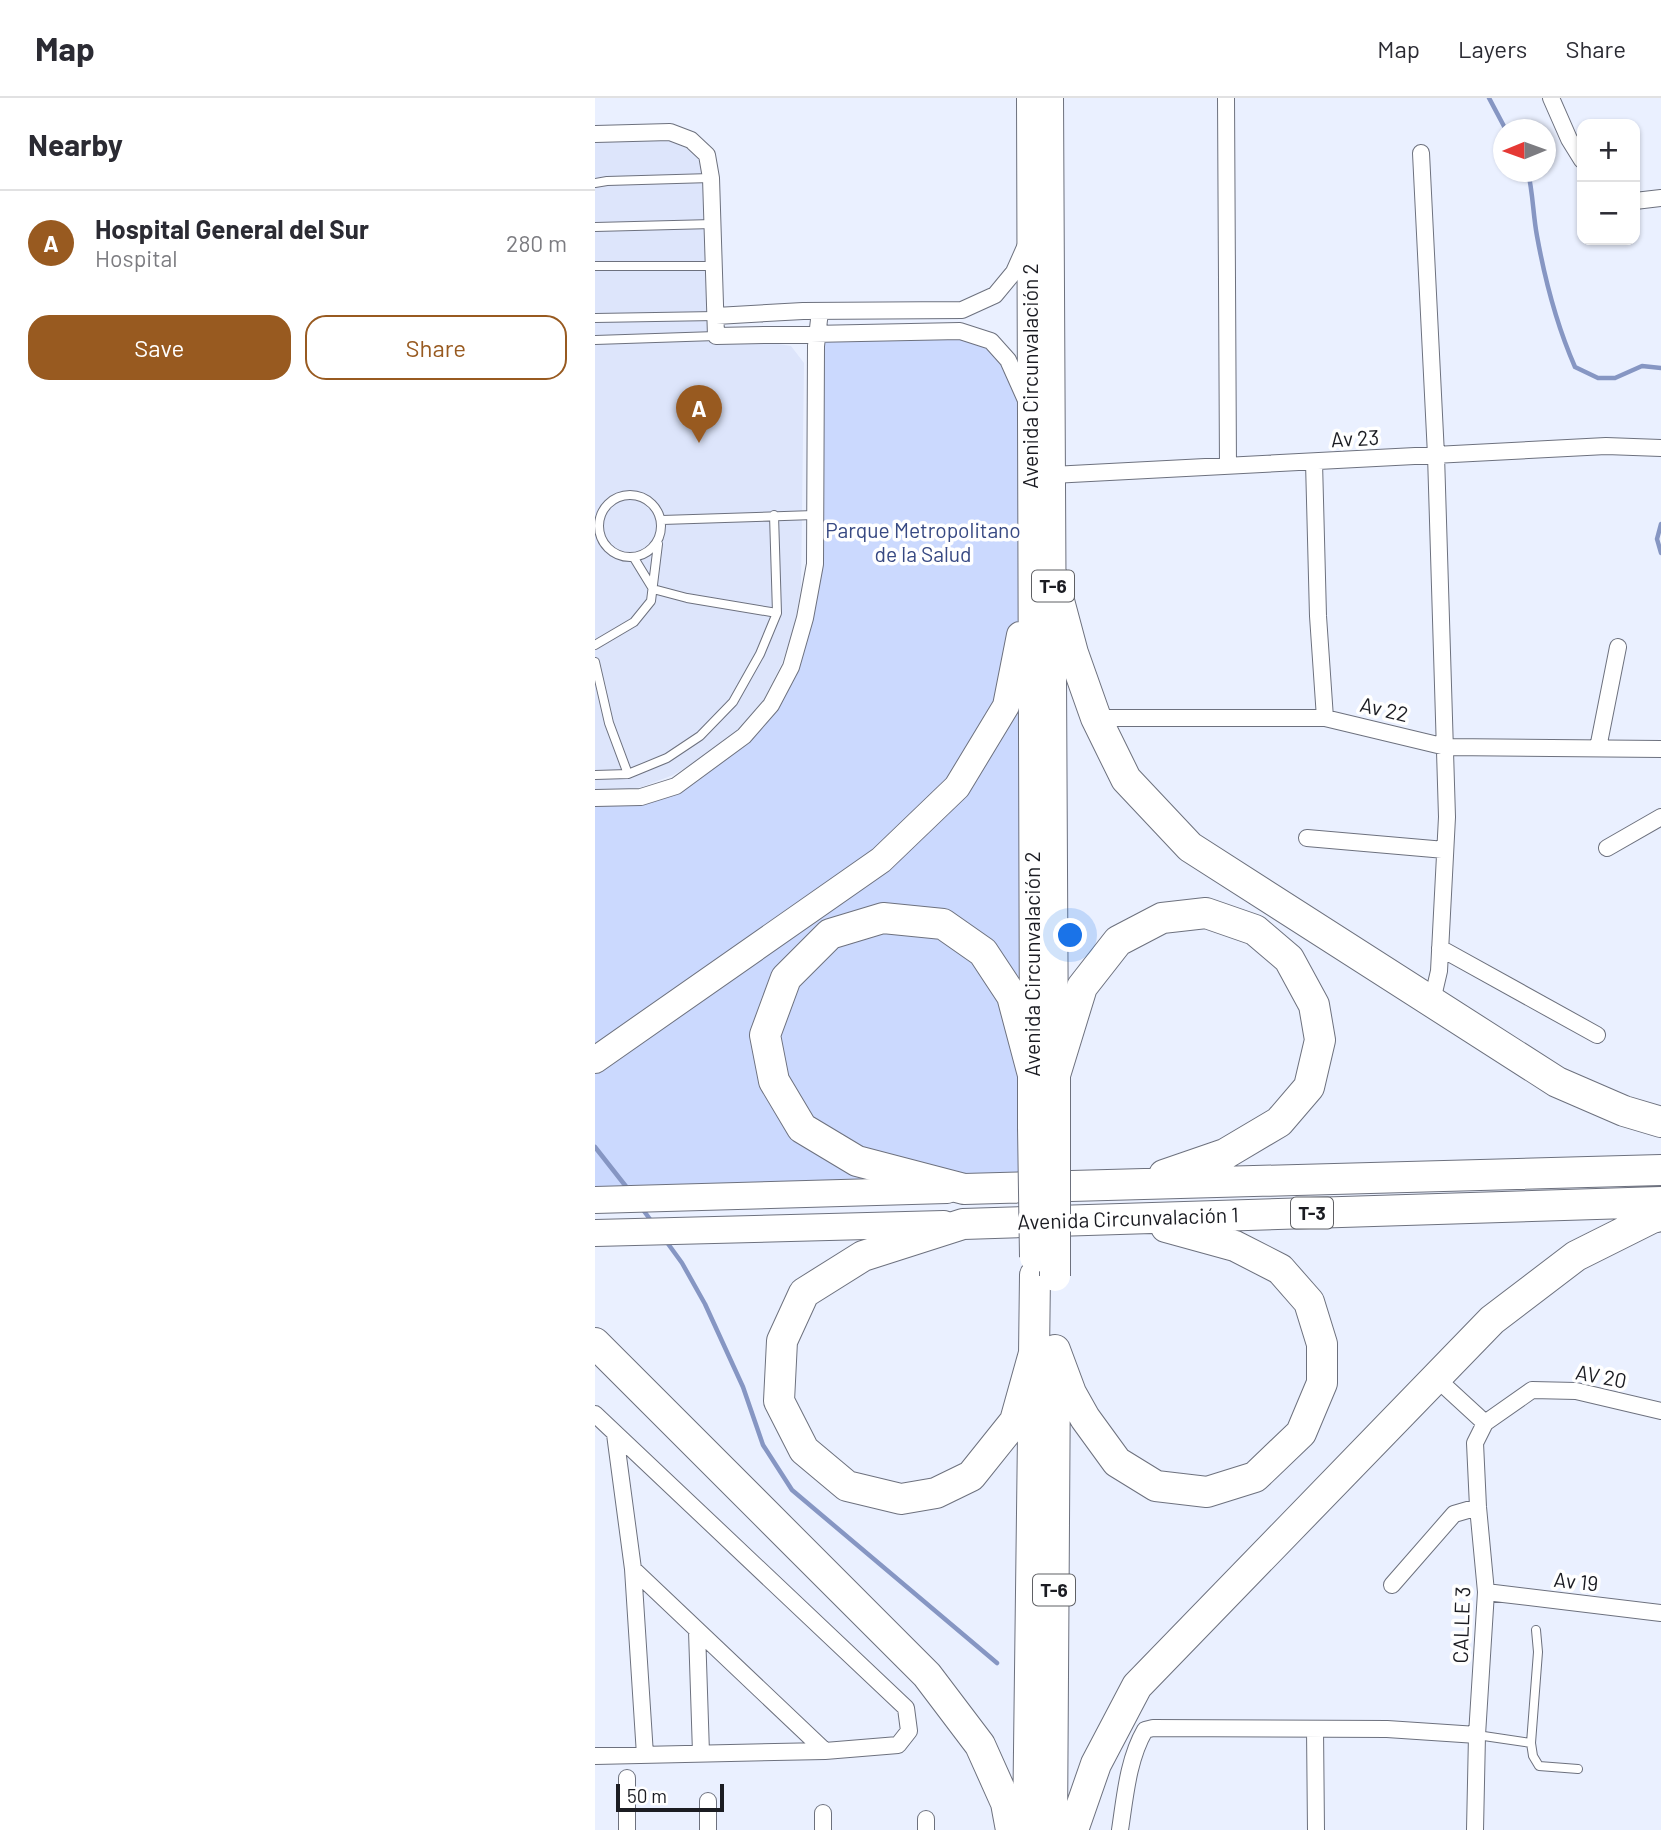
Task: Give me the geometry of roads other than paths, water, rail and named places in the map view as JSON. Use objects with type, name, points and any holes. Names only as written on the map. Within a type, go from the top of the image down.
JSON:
[{"type":"highway","points":[[1042,577],[1096,718],[1126,779],[1190,847],[1557,1082],[1624,1111],[1661,1122]]},
{"type":"highway","points":[[1044,1075],[1082,987],[1118,941],[1161,918],[1206,913],[1255,930],[1289,959],[1314,1005],[1320,1040],[1309,1087],[1279,1122],[1225,1154],[1137,1185]]},
{"type":"highway","points":[[964,1189],[857,1161],[802,1128],[774,1081],[765,1035],[786,978],[830,934],[883,918],[943,924],[983,952],[1012,996],[1044,1075]]},
{"type":"highway","name":"Avenida Circunvalación 2","points":[[1044,1075],[1052,1830]]},
{"type":"highway","name":"Avenida Circunvalación 1","points":[[964,1189],[1661,1170]]},
{"type":"highway","name":"Avenida Circunvalación 1","points":[[963,1224],[1661,1202]]},
{"type":"highway","points":[[1073,1830],[1096,1764],[1137,1686],[1492,1321],[1576,1256],[1661,1216]]},
{"type":"highway","points":[[1045,1351],[1085,1418],[1117,1462],[1156,1486],[1207,1492],[1255,1477],[1301,1433],[1322,1383],[1322,1344],[1309,1303],[1280,1269],[1235,1246],[1135,1219]]},
{"type":"highway","points":[[963,1224],[863,1256],[804,1293],[782,1341],[779,1401],[804,1450],[846,1486],[901,1499],[936,1493],[971,1476],[1015,1421],[1045,1351]]},
{"type":"highway","points":[[595,1343],[927,1675],[980,1745],[1006,1803],[1011,1830]]},
{"type":"highway","name":"Avenida Circunvalación 2","points":[[1028,1830],[1045,1351]]},
{"type":"main road","name":"Avenida Circunvalación 2","points":[[1030,98],[1031,413],[1042,577],[1044,1075]]},
{"type":"main road","name":"Avenida Circunvalación 2","points":[[1042,577],[1052,475],[1051,98]]},
{"type":"main road","points":[[595,1059],[881,860],[957,787],[1006,706],[1042,577]]},
{"type":"main road","name":"Avenida Circunvalación 1","points":[[595,1200],[964,1189]]},
{"type":"main road","name":"Avenida Circunvalación 1","points":[[595,1233],[963,1224]]},
{"type":"street","points":[[1226,98],[1228,466]]},
{"type":"street","points":[[1551,98],[1577,152]]},
{"type":"street","points":[[595,134],[670,131],[691,140],[707,155],[711,178],[716,336],[960,331],[991,341],[1008,360],[1031,413]]},
{"type":"street","points":[[1421,153],[1436,455],[1447,817],[1440,948],[1432,1001]]},
{"type":"street","points":[[1640,200],[1661,198]]},
{"type":"street","points":[[716,316],[820,311],[962,310],[995,295],[1014,272],[1031,233]]},
{"type":"street","points":[[595,797],[641,797],[676,786],[744,736],[771,705],[791,667],[805,618],[815,564],[816,346],[820,311]]},
{"type":"street","name":"Av 23","points":[[1052,475],[1606,446],[1661,448]]},
{"type":"street","points":[[1314,462],[1318,617],[1325,718]]},
{"type":"street","points":[[1598,748],[1618,647]]},
{"type":"street","name":"Av 22","points":[[1096,718],[1325,718],[1446,747],[1661,749]]},
{"type":"street","points":[[1607,848],[1661,817]]},
{"type":"street","points":[[1307,838],[1445,850]]},
{"type":"street","points":[[1440,948],[1597,1035]]},
{"type":"street","points":[[1436,1378],[1485,1423]]},
{"type":"street","name":"AV 20","points":[[1485,1423],[1532,1390],[1576,1391],[1661,1411]]},
{"type":"street","points":[[595,1414],[906,1708],[909,1731],[898,1745],[825,1751],[595,1756]]},
{"type":"street","name":"CALLE 3","points":[[1475,1830],[1477,1735],[1486,1592],[1475,1443],[1485,1423]]},
{"type":"street","points":[[615,1434],[633,1569],[645,1755]]},
{"type":"street","points":[[1392,1585],[1454,1514],[1478,1507]]},
{"type":"street","points":[[633,1569],[825,1751]]},
{"type":"street","name":"Av 19","points":[[1486,1592],[1661,1612]]},
{"type":"street","points":[[697,1630],[701,1752]]},
{"type":"street","points":[[1315,1729],[1316,1830]]},
{"type":"street","points":[[1120,1830],[1125,1790],[1145,1730],[1387,1729],[1477,1735]]},
{"type":"street","points":[[627,1778],[627,1830]]},
{"type":"street","points":[[708,1801],[708,1830]]},
{"type":"street","points":[[823,1813],[823,1830]]},
{"type":"lane","points":[[595,183],[711,178]]},
{"type":"lane","points":[[595,228],[713,224]]},
{"type":"lane","points":[[595,266],[714,266]]},
{"type":"lane","points":[[595,318],[716,316]]},
{"type":"lane","points":[[595,340],[716,336]]},
{"type":"lane","points":[[595,645],[634,622],[650,601],[662,520],[653,503],[629,494],[609,502],[598,522],[600,539],[618,556],[634,558],[647,554],[658,543]]},
{"type":"lane","points":[[595,775],[628,774],[667,758],[700,736],[733,702],[760,654],[778,613],[774,515]]},
{"type":"lane","points":[[662,520],[814,515]]},
{"type":"lane","points":[[634,558],[653,589],[687,598],[778,613]]},
{"type":"lane","points":[[595,662],[609,723],[628,774]]},
{"type":"lane","points":[[1536,1630],[1538,1651],[1531,1742],[1533,1756],[1539,1766],[1578,1769]]},
{"type":"lane","points":[[1477,1735],[1531,1742]]},
{"type":"waterway","points":[[1489,98],[1500,119]]},
{"type":"waterway","points":[[1530,182],[1537,236],[1548,286],[1575,367],[1598,378],[1615,378],[1642,366],[1661,368]]},
{"type":"waterway","points":[[1661,524],[1657,539],[1661,553]]},
{"type":"waterway","points":[[595,1147],[628,1189]]},
{"type":"waterway","points":[[641,1207],[652,1222]]},
{"type":"waterway","points":[[666,1241],[705,1304],[743,1387],[763,1445],[792,1490],[997,1663]]},
{"type":"place","name":"Hospital General del Sur","points":[[699,443]]},
{"type":"park label","name":"Parque Metropolitano de la Salud","points":[[923,543]]}]
